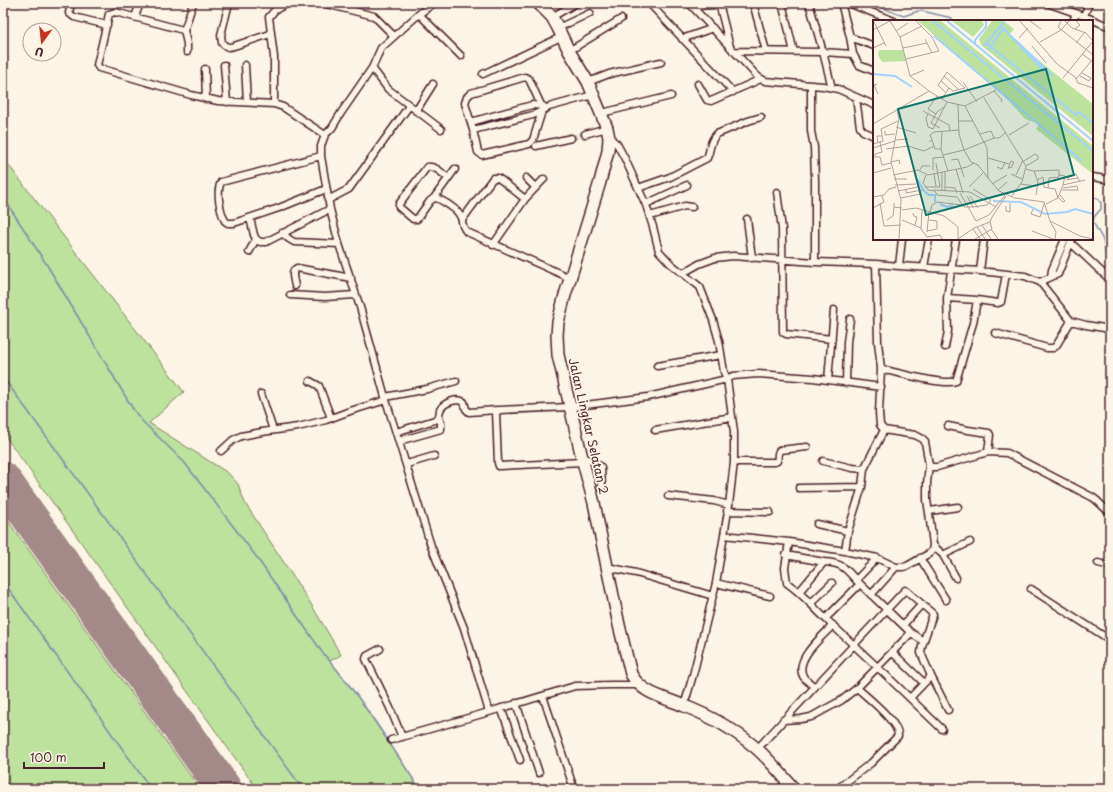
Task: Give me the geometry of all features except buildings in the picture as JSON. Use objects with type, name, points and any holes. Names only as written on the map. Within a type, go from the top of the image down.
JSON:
[{"type":"highway","name":"Jalan Lingkar Selatan 2","points":[[538,3],[552,17],[569,51],[588,82],[602,113],[608,133],[605,165],[558,322],[558,355],[594,503],[631,674],[639,685]]},
{"type":"highway","points":[[639,685],[650,693],[684,706],[737,733],[757,748],[787,786]]},
{"type":"street","points":[[71,3],[69,12],[74,17],[107,25]]},
{"type":"street","points":[[135,17],[140,3]]},
{"type":"street","points":[[187,52],[184,30],[193,3]]},
{"type":"street","points":[[229,3],[221,35],[222,43],[226,47],[229,48],[270,34]]},
{"type":"street","points":[[274,104],[274,57],[268,20],[270,15],[275,10],[288,3]]},
{"type":"street","points":[[322,3],[370,14],[374,16],[394,36]]},
{"type":"street","points":[[434,3],[419,14],[381,48],[372,68],[332,128],[325,135],[321,146],[321,156],[328,200],[339,244],[360,307],[431,546],[464,628],[489,712]]},
{"type":"street","points":[[552,17],[576,3]]},
{"type":"street","points":[[649,3],[732,92]]},
{"type":"street","points":[[753,3],[766,51]]},
{"type":"street","points":[[782,3],[794,52]]},
{"type":"street","points":[[809,3],[832,88]]},
{"type":"street","points":[[841,3],[853,54],[859,66],[873,71]]},
{"type":"street","points":[[848,3],[891,20]]},
{"type":"street","points":[[1047,3],[1110,27]]},
{"type":"street","points":[[1084,16],[1089,3]]},
{"type":"street","points":[[690,5],[716,5],[720,7],[732,49]]},
{"type":"street","points":[[690,5],[761,79],[765,81],[832,88],[873,105]]},
{"type":"street","points":[[184,30],[113,12],[109,14],[98,65],[99,68],[206,99],[283,106],[325,135]]},
{"type":"street","points":[[483,74],[560,32],[590,13]]},
{"type":"street","points":[[1072,20],[1076,13]]},
{"type":"street","points":[[419,14],[461,56]]},
{"type":"street","points":[[569,51],[621,19]]},
{"type":"street","points":[[682,39],[713,28]]},
{"type":"street","points":[[850,37],[873,46]]},
{"type":"street","points":[[732,49],[853,54]]},
{"type":"street","points":[[588,82],[600,77],[661,62]]},
{"type":"street","points":[[245,64],[247,102]]},
{"type":"street","points":[[224,65],[227,102]]},
{"type":"street","points":[[372,68],[388,89],[441,129]]},
{"type":"street","points":[[205,69],[206,99]]},
{"type":"street","points":[[525,77],[530,79],[541,108],[533,140],[529,144],[482,155],[478,152],[471,122],[465,103],[467,97],[471,93],[525,77]]},
{"type":"street","points":[[698,84],[707,100],[710,101],[761,79]]},
{"type":"street","points":[[416,111],[432,84]]},
{"type":"street","points":[[811,85],[811,131],[814,147],[815,181],[814,262]]},
{"type":"street","points":[[471,122],[532,105],[541,108],[549,107],[593,95]]},
{"type":"street","points":[[602,113],[671,96]]},
{"type":"street","points":[[856,98],[860,128],[873,136]]},
{"type":"street","points":[[532,105],[533,115]]},
{"type":"street","points":[[328,200],[349,189],[409,106]]},
{"type":"street","points":[[473,130],[533,115],[541,108]]},
{"type":"street","points":[[638,188],[670,177],[707,158],[713,137],[748,121],[761,117]]},
{"type":"street","points":[[585,134],[608,133],[617,144],[646,204],[659,251],[671,264],[700,287],[713,320],[719,341],[724,372],[727,379],[734,432],[734,462],[728,508],[716,583],[684,706]]},
{"type":"street","points":[[536,146],[571,138]]},
{"type":"street","points":[[321,156],[222,182],[220,185],[219,200],[225,221],[234,224],[326,189]]},
{"type":"street","points":[[448,178],[431,166],[427,167],[399,204],[399,207],[416,220],[455,169]]},
{"type":"street","points":[[1093,177],[1110,180]]},
{"type":"street","points":[[462,220],[493,178],[498,178],[525,199]]},
{"type":"street","points":[[526,178],[535,187]]},
{"type":"street","points":[[493,245],[525,199],[544,178]]},
{"type":"street","points":[[646,204],[687,185]]},
{"type":"street","points":[[777,192],[782,229],[783,332],[786,334],[832,339]]},
{"type":"street","points":[[434,198],[440,198],[459,213],[463,228],[467,232],[493,245],[570,278]]},
{"type":"street","points":[[650,216],[685,206],[692,206]]},
{"type":"street","points":[[250,218],[256,239],[263,243],[330,209]]},
{"type":"street","points":[[747,219],[752,258]]},
{"type":"street","points":[[282,233],[294,242],[339,244]]},
{"type":"street","points":[[250,252],[256,239]]},
{"type":"street","points":[[899,266],[902,240]]},
{"type":"street","points":[[924,267],[929,240]]},
{"type":"street","points":[[945,347],[948,331],[947,298],[956,240]]},
{"type":"street","points":[[980,271],[984,240]]},
{"type":"street","points":[[1051,277],[1052,270],[1065,240]]},
{"type":"street","points":[[1040,282],[1058,274],[1072,241],[1106,276]]},
{"type":"street","points":[[683,273],[699,264],[715,258],[733,256],[814,262],[924,267],[1025,276],[1040,282],[1071,321],[1086,326],[1110,329]]},
{"type":"street","points":[[724,535],[789,542],[845,552],[877,558],[896,567],[907,566],[930,553],[932,550],[933,545],[927,500],[929,465],[926,442],[923,438],[915,435],[884,430],[880,425],[879,413],[881,369],[878,342],[876,264]]},
{"type":"street","points":[[295,286],[293,272],[294,269],[297,268],[351,278]]},
{"type":"street","points":[[947,298],[998,303],[1001,302],[1006,274]]},
{"type":"street","points":[[290,295],[325,297],[355,295]]},
{"type":"street","points":[[881,369],[930,380],[948,382],[956,380],[973,323],[977,300]]},
{"type":"street","points":[[828,380],[834,310]]},
{"type":"street","points":[[846,383],[847,342],[850,319]]},
{"type":"street","points":[[995,333],[1048,348],[1053,348],[1056,346],[1071,321]]},
{"type":"street","points":[[658,366],[721,355]]},
{"type":"street","points":[[399,441],[441,429],[441,422],[439,418],[440,410],[447,403],[459,400],[464,402],[466,409],[469,412],[570,407],[648,397],[727,379],[732,376],[758,374],[813,378],[880,387]]},
{"type":"street","points":[[310,381],[319,386],[331,418]]},
{"type":"street","points":[[221,451],[233,440],[241,436],[298,427],[331,418],[386,398],[456,381]]},
{"type":"street","points":[[261,394],[273,430]]},
{"type":"street","points":[[497,410],[495,414],[499,466],[583,459],[598,464],[600,467],[602,488]]},
{"type":"street","points":[[655,430],[732,417]]},
{"type":"street","points":[[396,432],[431,422],[439,418]]},
{"type":"street","points":[[948,426],[989,433],[988,452]]},
{"type":"street","points":[[845,552],[848,531],[862,488],[864,469],[884,430]]},
{"type":"street","points":[[734,462],[777,462],[778,453],[780,450],[808,446]]},
{"type":"street","points":[[929,465],[932,467],[937,467],[988,452],[1007,453],[1096,499],[1105,509],[1110,512]]},
{"type":"street","points":[[407,464],[434,456]]},
{"type":"street","points":[[823,461],[852,468],[864,469]]},
{"type":"street","points":[[799,488],[862,488]]},
{"type":"street","points":[[668,496],[714,500],[728,508],[770,512]]},
{"type":"street","points":[[929,513],[931,510],[958,508]]},
{"type":"street","points":[[817,524],[848,531]]},
{"type":"street","points":[[789,542],[785,568],[787,583],[811,603],[942,729]]},
{"type":"street","points":[[943,555],[970,542]]},
{"type":"street","points":[[933,545],[943,555],[956,578]]},
{"type":"street","points":[[786,555],[824,562],[834,562],[841,565],[902,625],[924,642]]},
{"type":"street","points":[[826,618],[877,558]]},
{"type":"street","points":[[920,558],[946,600]]},
{"type":"street","points":[[799,592],[824,562]]},
{"type":"street","points":[[1098,563],[1110,566]]},
{"type":"street","points":[[607,567],[636,573],[712,596]]},
{"type":"street","points":[[871,595],[896,567]]},
{"type":"street","points":[[716,583],[770,596]]},
{"type":"street","points":[[811,603],[832,583]]},
{"type":"street","points":[[1031,589],[1110,640]]},
{"type":"street","points":[[757,748],[905,590],[933,614],[922,646],[921,654],[948,710]]},
{"type":"street","points":[[902,625],[922,604]]},
{"type":"street","points":[[814,686],[803,676],[801,662],[833,625]]},
{"type":"street","points":[[783,720],[811,717],[842,700],[857,688],[878,667],[908,636],[910,632]]},
{"type":"street","points":[[380,649],[367,656],[366,659],[390,708],[402,737]]},
{"type":"street","points":[[892,652],[924,683]]},
{"type":"street","points":[[910,698],[931,676]]},
{"type":"street","points":[[391,740],[575,686],[611,684],[639,685]]},
{"type":"street","points":[[837,789],[871,763],[898,736],[897,729],[888,716],[857,688]]},
{"type":"street","points":[[543,696],[574,789]]},
{"type":"street","points":[[516,703],[539,773]]},
{"type":"street","points":[[501,708],[520,760]]},
{"type":"green space","points":[[3,158],[184,392],[149,423],[228,473],[238,484],[245,503],[311,604],[341,655],[330,661],[360,700],[420,789],[257,789],[3,433]]},
{"type":"green space","points":[[3,514],[200,789],[3,789]]},
{"type":"waterway","points":[[870,3],[904,16],[922,11],[952,18],[952,20]]},
{"type":"waterway","points":[[1093,196],[1098,199],[1101,203],[1101,209],[1094,217],[1093,222]]},
{"type":"waterway","points":[[3,197],[47,265],[133,409],[142,421],[184,462],[255,555],[322,652],[361,701],[420,789]]},
{"type":"waterway","points":[[1093,222],[1103,240],[1107,263],[1110,266]]},
{"type":"waterway","points":[[3,377],[303,789]]},
{"type":"waterway","points":[[3,581],[151,789]]},
{"type":"waterway","points":[[3,780],[11,789]]},
{"type":"runway","points":[[3,480],[224,789]]},
{"type":"tunnel","points":[[571,138],[585,134]]}]
